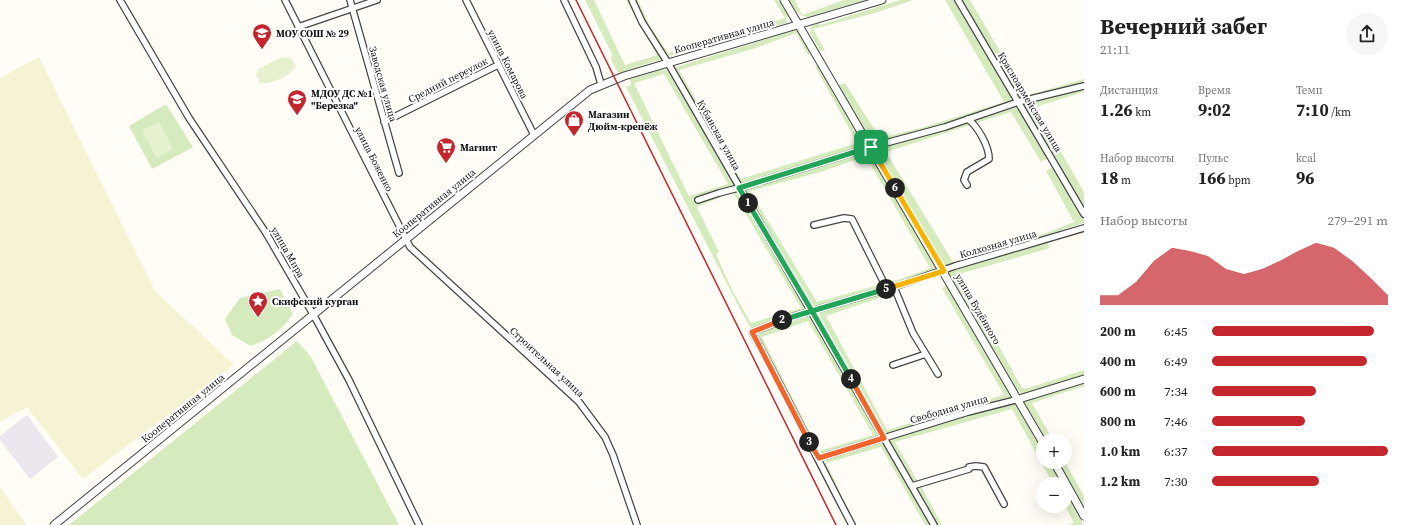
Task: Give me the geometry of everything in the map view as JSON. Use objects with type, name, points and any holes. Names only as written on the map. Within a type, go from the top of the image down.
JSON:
[{"type":"street","name":"улица Мира","points":[[120,0],[189,118],[266,233],[313,314],[349,380],[419,525]]},
{"type":"street","name":"улица Боженко","points":[[285,0],[404,240]]},
{"type":"street","name":"Заводская улица","points":[[350,0],[399,172]]},
{"type":"street","points":[[298,27],[352,8],[364,6],[377,0]]},
{"type":"street","name":"улица Комарова","points":[[466,0],[534,136]]},
{"type":"street","points":[[564,0],[596,67],[601,84]]},
{"type":"street","name":"Кубанская улица","points":[[632,0],[642,22],[668,62],[739,188],[812,311],[934,525]]},
{"type":"street","name":"улица Будённого","points":[[784,0],[798,25],[805,32],[1037,433]]},
{"type":"street","name":"Кооперативная улица","points":[[54,525],[590,90],[601,84],[668,62],[882,0]]},
{"type":"street","name":"Красноармейская улица","points":[[958,0],[1084,214]]},
{"type":"street","name":"Средний переулок","points":[[384,122],[498,65]]},
{"type":"street","points":[[698,200],[719,192],[739,188],[968,119],[1018,102],[1084,86]]},
{"type":"street","points":[[966,185],[964,180],[967,172],[989,159],[987,150],[976,128],[968,119]]},
{"type":"street","points":[[814,225],[844,218],[852,219],[887,289]]},
{"type":"street","name":"Колхозная улица","points":[[819,458],[801,429],[752,332],[812,311],[1084,228]]},
{"type":"street","name":"Строительная улица","points":[[404,240],[420,259],[578,402],[605,437],[613,455],[637,525]]},
{"type":"street","points":[[894,287],[913,332],[938,374]]},
{"type":"street","points":[[893,365],[926,354]]},
{"type":"street","name":"Свободная улица","points":[[819,458],[968,412],[1019,400],[1084,379]]},
{"type":"street","points":[[819,458],[824,472],[852,525]]},
{"type":"street","points":[[912,486],[969,469],[969,467],[979,466],[984,467],[1004,504]]},
{"type":"street","points":[[1058,469],[1084,516]]},
{"type":"shaded area","points":[[39,57],[155,291],[234,365],[83,479],[27,407],[0,422],[0,78]]},
{"type":"shaded area","points":[[27,415],[58,457],[30,479],[0,440],[0,436]]},
{"type":"shaded area","points":[[0,487],[26,524],[25,525],[0,525]]},
{"type":"green space","points":[[585,0],[594,0],[625,65],[657,55],[626,0],[630,0],[662,59],[618,73],[611,59],[612,54]]},
{"type":"green space","points":[[634,0],[638,0],[649,24],[668,53],[785,18],[774,0],[781,0],[790,16],[786,18],[787,23],[669,56],[648,29]]},
{"type":"green space","points":[[789,0],[795,0],[802,15],[844,0],[865,0],[808,17],[798,14]]},
{"type":"green space","points":[[900,0],[913,0],[875,13],[813,29],[825,51],[820,51],[810,33],[811,26],[819,23],[820,25]]},
{"type":"green space","points":[[945,0],[955,0],[1011,95],[1010,103],[921,132],[876,143],[861,126],[839,85],[845,83],[880,138],[921,128],[1004,102]]},
{"type":"green space","points":[[962,0],[970,0],[1026,96],[1084,79],[1084,83],[1021,100]]},
{"type":"green space","points":[[795,30],[800,32],[812,52],[808,55],[796,33],[756,48],[679,70],[741,179],[857,143],[815,66],[820,64],[865,146],[740,184],[674,70],[676,67]]},
{"type":"green space","points":[[282,57],[291,58],[296,66],[293,70],[275,81],[260,83],[256,75],[258,69]]},
{"type":"green space","points":[[664,69],[668,71],[807,310],[755,329],[750,327],[626,87],[631,85],[630,79]],"holes":[[[664,74],[728,184],[689,196],[634,83]],[[733,192],[801,308],[751,323],[732,290],[716,254],[719,252],[697,207]]]},
{"type":"green space","points":[[1084,89],[1084,92],[1035,107],[1084,192],[1084,208],[1025,108],[1026,104],[1030,101]]},
{"type":"green space","points":[[166,104],[193,147],[152,169],[129,126]]},
{"type":"green space","points":[[1015,106],[1018,107],[1049,157],[1041,162],[1011,112],[886,152],[953,262],[1046,233],[1074,222],[1046,171],[1054,166],[1084,218],[1084,223],[945,267],[880,157],[877,149]]},
{"type":"green space","points":[[159,122],[173,149],[157,158],[142,130]]},
{"type":"green space","points":[[866,150],[870,153],[936,264],[936,269],[890,286],[817,308],[813,307],[744,190]],"holes":[[[866,156],[930,268],[904,278],[817,302],[750,191],[821,172]]]},
{"type":"green space","points":[[1048,243],[1050,248],[959,274],[1022,388],[1028,388],[1084,370],[1084,377],[1023,395],[1016,389],[948,273],[952,270]]},
{"type":"green space","points":[[948,285],[1011,395],[1010,399],[886,436],[818,316],[823,310],[893,291],[894,293],[826,316],[887,430],[1004,395],[942,288]]},
{"type":"green space","points":[[280,289],[293,314],[279,330],[264,340],[251,346],[232,335],[225,319],[240,298]]},
{"type":"green space","points":[[811,314],[882,438],[820,456],[816,453],[759,338],[760,332],[771,326]],"holes":[[[808,321],[873,435],[819,451],[762,337]]]},
{"type":"green space","points":[[297,341],[311,357],[399,525],[69,525]]},
{"type":"green space","points":[[1084,381],[1084,386],[1032,403],[1049,433],[1041,433],[1023,401]]},
{"type":"green space","points":[[1014,404],[1017,405],[1036,437],[1036,453],[1012,409],[895,442],[918,482],[915,482],[909,478],[889,440],[971,414]]},
{"type":"green space","points":[[884,440],[932,525],[925,525],[881,447],[826,463],[856,525],[853,525],[824,464],[828,458]]},
{"type":"green space","points":[[976,467],[979,468],[921,486],[942,525],[936,525],[915,487]]},
{"type":"green space","points":[[979,468],[983,470],[1004,508]]},
{"type":"green space","points":[[1045,469],[1054,469],[1058,477],[1049,477]]},
{"type":"green space","points":[[1061,469],[1069,469],[1084,496],[1084,510],[1072,489],[1072,477],[1065,477]]},
{"type":"green space","points":[[1072,502],[1082,520],[1082,525],[1067,525],[1074,523],[1069,513],[1072,513]]},
{"type":"railway","points":[[576,0],[836,525]]},
{"type":"place","name":"МОУ СОШ № 29","points":[[262,50]]},
{"type":"place","name":"МДОУ ДС №1 \"Березка\"","points":[[297,116]]},
{"type":"place","name":"Магазин Дюйм-крепёж","points":[[574,137]]},
{"type":"place","name":"Магнит","points":[[446,164]]},
{"type":"place","name":"Скифский курган","points":[[258,318]]},
{"type":"route","points":[[871,147],[739,188],[812,311],[791,317],[752,332],[801,429],[819,458],[884,438],[868,407],[812,311],[944,271],[871,147]]}]
